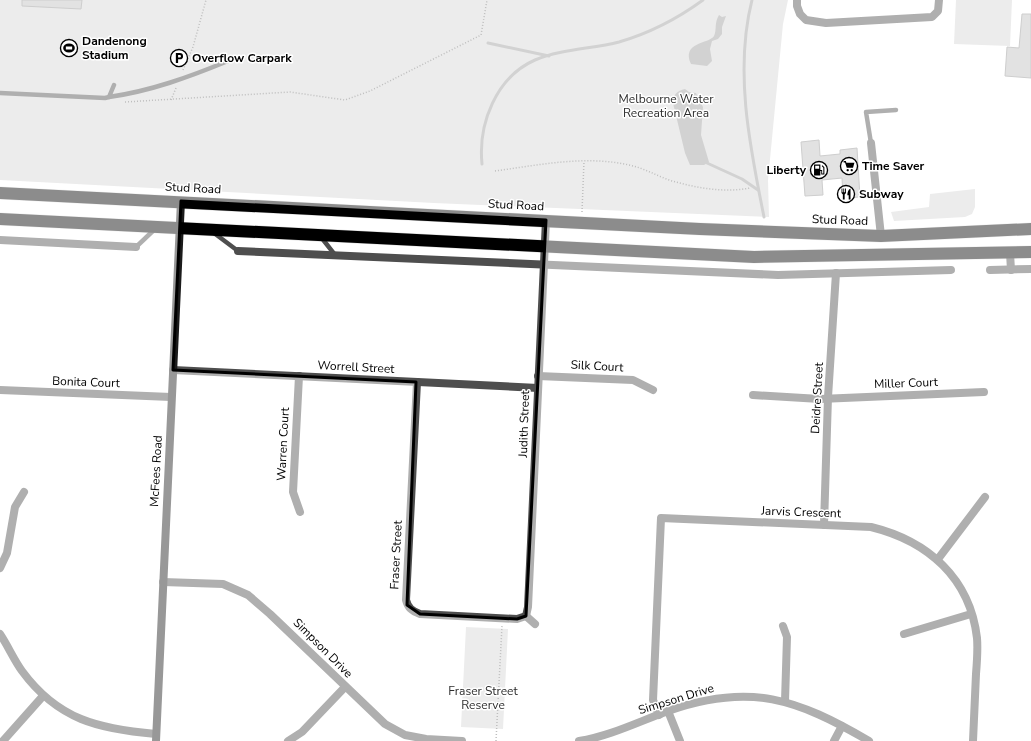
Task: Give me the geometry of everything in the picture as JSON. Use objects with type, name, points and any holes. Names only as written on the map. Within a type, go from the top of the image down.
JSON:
[{"type":"highway","name":"Stud Road","points":[[0,193],[882,236],[1031,228]]},
{"type":"highway","points":[[0,219],[754,257],[1031,252]]},
{"type":"street","points":[[798,0],[797,6],[800,14],[806,20],[826,23],[932,17],[938,11],[939,0]]},
{"type":"street","points":[[871,143],[882,236]]},
{"type":"street","name":"McFees Road","points":[[156,738],[180,201]]},
{"type":"street","name":"Judith Street","points":[[526,616],[528,607],[546,220]]},
{"type":"street","points":[[0,240],[136,247]]},
{"type":"street","points":[[238,251],[778,275],[951,270]]},
{"type":"street","points":[[1010,253],[1011,270]]},
{"type":"street","points":[[990,270],[1031,269]]},
{"type":"street","name":"Deidre Street","points":[[824,525],[828,397],[836,273]]},
{"type":"street","name":"Worrell Street","points":[[173,370],[538,388]]},
{"type":"street","name":"Warren Court","points":[[299,376],[293,492],[300,512]]},
{"type":"street","name":"Silk Court","points":[[538,376],[633,380],[653,390]]},
{"type":"street","name":"Fraser Street","points":[[416,382],[407,592],[408,605],[411,609],[420,614],[522,619],[526,616]]},
{"type":"street","name":"Bonita Court","points":[[0,390],[171,398]]},
{"type":"street","name":"Miller Court","points":[[753,395],[820,399],[828,397],[984,392]]},
{"type":"street","points":[[0,568],[7,553],[15,507],[24,492]]},
{"type":"street","points":[[938,559],[985,497]]},
{"type":"street","name":"Jarvis Crescent","points":[[659,715],[653,700],[661,518],[871,527],[885,530],[910,541],[938,559],[960,586],[971,614],[977,648],[973,741]]},
{"type":"street","name":"Simpson Drive","points":[[163,582],[223,584],[248,595],[386,724],[404,735],[426,740],[462,741]]},
{"type":"street","points":[[904,634],[971,614]]},
{"type":"street","points":[[526,616],[535,624]]},
{"type":"street","points":[[783,626],[787,637],[785,701]]},
{"type":"street","points":[[0,634],[22,671],[43,696],[87,723],[156,738]]},
{"type":"street","points":[[288,741],[302,732],[345,687]]},
{"type":"street","points":[[4,741],[43,696]]},
{"type":"street","name":"Simpson Drive","points":[[579,741],[598,738],[668,711],[714,698],[746,696],[785,701],[811,710],[869,741]]},
{"type":"street","points":[[668,711],[680,741]]},
{"type":"street","points":[[834,741],[842,726]]},
{"type":"lane","points":[[0,93],[109,97],[129,95],[179,80],[228,61]]},
{"type":"lane","points":[[109,97],[114,85]]},
{"type":"lane","points":[[871,143],[866,112],[896,110]]},
{"type":"lane","points":[[136,247],[156,228]]},
{"type":"lane","points":[[210,230],[238,251]]},
{"type":"lane","points":[[320,235],[334,255]]},
{"type":"path","points":[[171,100],[193,47],[206,0]]},
{"type":"path","points":[[124,102],[290,92],[345,100],[370,91],[481,35],[487,0]]},
{"type":"path","points":[[582,222],[584,161]]},
{"type":"path","points":[[495,171],[556,162],[605,161],[630,165],[671,180],[717,190],[750,188]]},
{"type":"path","points":[[496,741],[502,618]]},
{"type":"highlighted area","points":[[181,201],[546,220],[526,616],[517,619],[420,614],[407,605],[416,382],[173,370]]},
{"type":"green space","name":"Melbourne Water Recreation Area","points":[[0,0],[788,0],[783,24],[768,180],[769,217],[434,203],[0,180]]},
{"type":"green space","points":[[956,0],[1012,0],[1010,46],[954,44]]},
{"type":"green space","points":[[975,189],[975,207],[972,214],[965,217],[894,221],[891,212],[929,207],[930,194]]},
{"type":"green space","name":"Fraser Street Reserve","points":[[466,627],[508,629],[503,729],[461,727]]},
{"type":"shaded area","points":[[719,15],[722,17],[726,16],[722,27],[722,34],[718,39],[712,41],[710,49],[712,61],[707,66],[691,64],[689,57],[690,51],[697,45],[711,39],[714,36]]},
{"type":"shaded area","points":[[685,89],[689,92],[696,93],[703,107],[701,135],[709,162],[704,165],[690,165],[685,153],[673,103],[676,93]]},
{"type":"building","points":[[22,0],[82,0],[81,9],[22,6]]},
{"type":"building","points":[[1022,14],[1031,14],[1031,78],[1005,76],[1007,47],[1019,48]]},
{"type":"building","points":[[819,140],[820,156],[840,154],[840,150],[857,148],[860,197],[843,198],[842,178],[822,180],[823,195],[805,196],[801,142]]},
{"type":"waterway","points":[[482,164],[483,133],[492,103],[500,90],[521,68],[545,56],[619,42],[642,34],[673,19],[703,0]]},
{"type":"waterway","points":[[752,0],[744,54],[744,81],[749,136],[764,217]]},
{"type":"waterway","points":[[488,43],[549,56]]},
{"type":"waterway","points":[[707,163],[742,179],[758,190]]},
{"type":"place","name":"Dandenong Stadium","points":[[69,48]]},
{"type":"place","name":"Overflow Carpark","points":[[179,58]]},
{"type":"place","name":"Time Saver","points":[[849,166]]},
{"type":"place","name":"Liberty","points":[[819,170]]},
{"type":"place","name":"Subway","points":[[846,194]]}]
